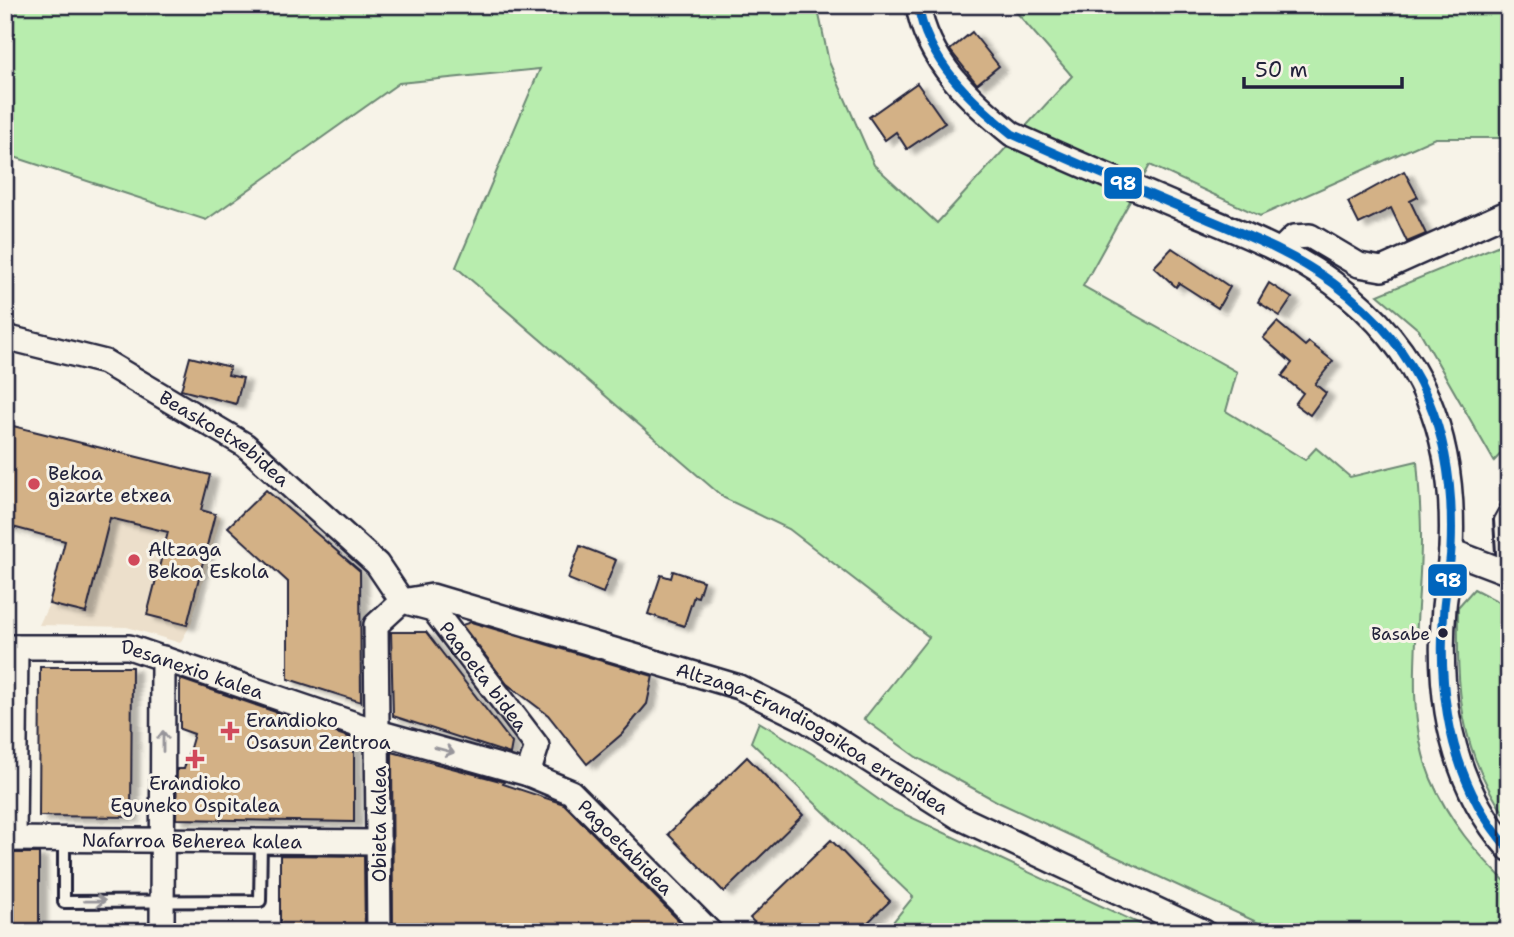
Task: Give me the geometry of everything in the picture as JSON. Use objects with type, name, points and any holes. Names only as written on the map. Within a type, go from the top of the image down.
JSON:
[{"type":"street","points":[[918,5],[940,64],[978,106],[1012,134],[1280,251],[1333,283],[1395,339],[1434,407],[1447,463],[1451,551],[1444,606],[1442,683],[1450,733],[1473,799],[1509,849]]},
{"type":"street","points":[[1280,251],[1294,237],[1310,236],[1366,268],[1382,269],[1509,212]]},
{"type":"street","name":"Beaskoetxebidea","points":[[5,337],[105,362],[245,445],[377,564],[402,601]]},
{"type":"street","points":[[1451,551],[1507,573]]},
{"type":"street","name":"Altzaga-Erandiogoikoa errepidea","points":[[402,601],[432,596],[739,687],[806,720],[959,817],[1205,932]]},
{"type":"street","name":"Obieta kalea","points":[[379,932],[376,625],[402,601]]},
{"type":"street","name":"Pagoeta bidea","points":[[402,601],[433,609],[537,746],[528,774]]},
{"type":"street","name":"Desanexio kalea","points":[[10,647],[129,646],[378,732],[528,774],[571,792]]},
{"type":"street","points":[[10,647],[10,839]]},
{"type":"street","points":[[162,932],[163,658]]},
{"type":"street","name":"Pagoetabidea","points":[[571,792],[708,931]]},
{"type":"street","name":"Nafarroa Beherea kalea","points":[[10,839],[379,842]]},
{"type":"lane","points":[[1507,573],[1500,520],[1509,505]]},
{"type":"lane","points":[[64,839],[64,901],[260,901],[261,841]]},
{"type":"shaded area","name":"Altzaga Bekoa Eskola","points":[[89,444],[210,475],[201,510],[221,516],[191,624],[180,643],[127,627],[39,625],[49,604]]},
{"type":"green space","points":[[5,5],[817,5],[829,62],[874,165],[937,223],[1072,76],[1010,5],[1509,5],[1509,138],[1435,138],[1260,216],[1150,165],[1083,286],[1237,372],[1226,411],[1305,460],[1316,448],[1350,477],[1417,461],[1421,535],[1415,690],[1422,750],[1431,779],[1455,823],[1485,861],[1509,885],[1509,932],[1278,932],[998,802],[916,757],[864,719],[929,637],[789,529],[724,498],[456,267],[540,69],[399,83],[206,220],[5,154]]},
{"type":"green space","points":[[1509,241],[1509,445],[1494,461],[1419,330],[1378,295]]},
{"type":"green space","points":[[1474,589],[1509,607],[1509,821],[1479,770],[1470,744],[1460,693],[1458,607]]},
{"type":"green space","points":[[759,722],[826,762],[889,807],[1157,932],[885,932],[913,897],[751,742]]},
{"type":"building","points":[[972,32],[999,66],[977,84],[950,50]]},
{"type":"building","points":[[917,83],[945,123],[907,149],[896,132],[885,140],[869,117]]},
{"type":"building","points":[[1404,171],[1418,197],[1410,201],[1426,234],[1407,242],[1391,208],[1359,224],[1348,202]]},
{"type":"building","points":[[1172,248],[1230,287],[1218,308],[1179,283],[1176,287],[1154,267]]},
{"type":"building","points":[[1269,283],[1292,298],[1280,316],[1258,302]]},
{"type":"building","points":[[1277,322],[1305,346],[1309,342],[1333,361],[1315,384],[1326,393],[1310,415],[1295,404],[1303,393],[1282,376],[1292,363],[1263,338]]},
{"type":"building","points":[[190,357],[230,367],[228,375],[243,378],[236,404],[181,390]]},
{"type":"building","name":"Altzaga Bekoa Eskola","points":[[5,424],[210,475],[201,510],[215,514],[187,625],[147,615],[168,532],[110,518],[86,613],[49,604],[65,541],[5,525]]},
{"type":"building","points":[[266,490],[360,571],[361,702],[288,679],[288,582],[228,527]]},
{"type":"building","points":[[580,546],[616,560],[603,593],[568,579]]},
{"type":"building","points":[[673,571],[703,581],[698,597],[694,596],[684,626],[648,614],[661,575],[671,578]]},
{"type":"building","points":[[471,622],[653,676],[647,704],[622,734],[587,764],[548,715],[507,684],[462,625]]},
{"type":"building","points":[[391,632],[426,632],[512,743],[510,754],[393,716]]},
{"type":"building","points":[[40,667],[132,667],[131,817],[39,816]]},
{"type":"building","points":[[180,679],[354,739],[354,822],[176,819],[177,769],[184,769],[194,734],[180,729]]},
{"type":"building","points":[[392,752],[504,782],[503,784],[564,804],[690,932],[393,932]]},
{"type":"building","points":[[747,757],[803,815],[724,892],[668,834]]},
{"type":"building","points":[[831,840],[890,901],[858,932],[763,932],[750,918]]},
{"type":"building","points":[[5,853],[39,853],[39,932],[5,932]]},
{"type":"building","points":[[280,855],[364,856],[365,932],[280,932]]},
{"type":"transit line","name":"98","points":[[918,5],[923,25],[941,62],[981,108],[1012,134],[1284,253],[1333,283],[1391,337],[1412,367],[1428,399],[1440,433],[1447,470],[1451,549],[1442,639],[1446,704],[1452,735],[1473,795],[1489,823],[1509,849]]},
{"type":"place","name":"Bekoa gizarte etxea","points":[[34,484]]},
{"type":"place","name":"Altzaga Bekoa Eskola","points":[[134,560]]},
{"type":"place","name":"Basabe","points":[[1443,633]]},
{"type":"place","name":"Erandioko Osasun Zentroa","points":[[230,731]]},
{"type":"place","name":"Erandioko Eguneko Ospitalea","points":[[195,759]]}]
